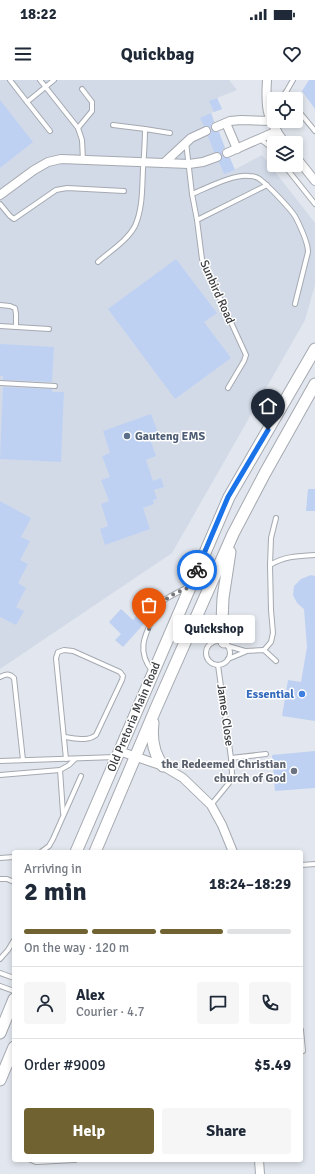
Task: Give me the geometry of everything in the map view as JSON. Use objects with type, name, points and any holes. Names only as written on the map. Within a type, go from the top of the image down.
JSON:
[{"type":"main road","name":"Old Pretoria Main Road","points":[[77,850],[228,497],[315,349]]},
{"type":"main road","name":"Old Pretoria Main Road","points":[[96,850],[135,756],[233,534],[315,384]]},
{"type":"main road","points":[[226,644],[222,621],[223,598],[233,534]]},
{"type":"main road","points":[[156,708],[153,726],[153,745],[156,756],[163,766]]},
{"type":"main road","points":[[0,1033],[12,1004]]},
{"type":"main road","points":[[0,1080],[12,1051]]},
{"type":"street","points":[[267,80],[267,104]]},
{"type":"street","points":[[216,127],[241,120],[267,118]]},
{"type":"street","points":[[226,123],[237,149]]},
{"type":"street","points":[[276,128],[280,136]]},
{"type":"street","points":[[164,163],[191,138],[206,131]]},
{"type":"street","points":[[227,153],[277,131]]},
{"type":"street","points":[[0,195],[34,170],[48,162],[61,159],[189,164],[217,158]]},
{"type":"street","points":[[303,166],[315,181]]},
{"type":"street","points":[[117,754],[135,756],[163,766],[183,778],[211,805],[222,825],[232,850]]},
{"type":"street","points":[[259,1162],[260,1174]]},
{"type":"lane","points":[[10,80],[50,131]]},
{"type":"lane","points":[[40,80],[78,128],[82,140],[83,160]]},
{"type":"lane","points":[[27,102],[54,80]]},
{"type":"lane","points":[[286,92],[293,80]]},
{"type":"lane","points":[[78,128],[92,111],[92,102],[82,89]]},
{"type":"lane","points":[[303,116],[315,131]]},
{"type":"lane","points":[[113,125],[170,133]]},
{"type":"lane","points":[[98,262],[123,241],[134,226],[139,212],[145,142],[144,129]]},
{"type":"lane","points":[[260,138],[267,144]]},
{"type":"lane","name":"Sunbird Road","points":[[186,142],[202,258],[246,355],[228,388]]},
{"type":"lane","points":[[290,172],[315,204]]},
{"type":"lane","points":[[192,194],[240,176],[251,176],[258,178],[267,185],[296,218],[308,247],[295,304]]},
{"type":"lane","points":[[197,220],[267,185]]},
{"type":"lane","points":[[0,204],[14,219],[56,190],[67,188],[124,191]]},
{"type":"lane","points":[[0,305],[15,308],[16,327]]},
{"type":"lane","points":[[0,326],[49,329]]},
{"type":"lane","points":[[0,383],[55,386]]},
{"type":"lane","points":[[264,650],[270,642],[273,633],[270,564],[271,538],[276,518]]},
{"type":"lane","points":[[270,564],[286,557],[315,555]]},
{"type":"lane","points":[[153,672],[146,664],[142,649],[143,641],[159,606],[163,601],[190,587]]},
{"type":"lane","points":[[245,651],[218,640],[208,645],[206,649],[206,657],[214,665],[218,665],[245,651],[264,650],[276,661]]},
{"type":"lane","points":[[226,644],[230,653],[228,659]]},
{"type":"lane","points":[[64,737],[87,739],[96,735],[123,676],[120,672],[73,651],[64,650],[58,652],[56,658],[66,759]]},
{"type":"lane","name":"James Close","points":[[211,805],[226,787],[231,778],[232,769],[218,665]]},
{"type":"lane","points":[[0,677],[6,674],[14,678],[23,760]]},
{"type":"lane","points":[[0,761],[76,759],[117,754]]},
{"type":"lane","points":[[231,758],[266,754]]},
{"type":"lane","points":[[0,775],[60,770],[76,759]]},
{"type":"lane","points":[[60,770],[64,816]]},
{"type":"lane","points":[[44,850],[54,839],[81,776]]},
{"type":"lane","points":[[0,858],[12,856]]},
{"type":"lane","points":[[303,865],[315,864]]},
{"type":"lane","points":[[0,879],[7,879],[12,881]]},
{"type":"lane","points":[[0,959],[12,943]]},
{"type":"lane","points":[[0,951],[8,950]]},
{"type":"lane","points":[[0,973],[12,977]]},
{"type":"lane","points":[[0,986],[12,990]]},
{"type":"lane","points":[[303,1044],[304,1051]]},
{"type":"shaded area","points":[[0,80],[229,80],[237,90],[217,98],[222,109],[211,113],[234,170],[262,155],[267,161],[267,172],[275,172],[315,223],[315,285],[305,320],[172,553],[0,669]]},
{"type":"building","points":[[309,80],[315,80],[315,109],[303,92],[302,91]]},
{"type":"building","points":[[217,98],[222,109],[214,112],[209,101]]},
{"type":"building","points":[[0,100],[33,142],[0,168]]},
{"type":"building","points":[[211,113],[214,122],[211,124],[211,128],[204,126],[200,118]]},
{"type":"building","points":[[211,130],[219,132],[225,148],[222,150],[222,155],[218,152],[214,152],[208,136],[211,134]]},
{"type":"building","points":[[222,156],[230,158],[235,170],[224,174],[219,162]]},
{"type":"building","points":[[176,259],[217,313],[204,322],[231,358],[175,399],[108,309]]},
{"type":"building","points":[[0,344],[54,347],[52,382],[3,380],[3,376],[0,376]]},
{"type":"building","points":[[3,387],[52,389],[52,392],[64,392],[61,462],[0,459]]},
{"type":"building","points":[[151,414],[158,433],[149,436],[156,456],[146,460],[153,481],[161,478],[164,487],[154,490],[157,499],[153,500],[154,504],[143,508],[150,529],[105,545],[100,529],[108,526],[101,504],[109,501],[101,480],[110,477],[102,456],[110,453],[103,431]]},
{"type":"building","points":[[308,489],[315,489],[315,511],[306,511]]},
{"type":"building","points":[[0,501],[31,518],[21,537],[30,541],[20,560],[28,564],[18,583],[26,588],[16,607],[24,611],[16,625],[0,617]]},
{"type":"building","points":[[311,575],[315,576],[315,721],[282,716],[288,680],[301,682],[307,647],[304,609],[297,603],[293,595],[294,586],[301,579]]},
{"type":"building","points":[[121,609],[133,620],[142,610],[150,617],[123,647],[115,640],[121,634],[109,622]]},
{"type":"building","name":"the Redeemed Christian church of God","points":[[315,751],[315,788],[275,791],[272,755]]},
{"type":"way so far","points":[[149,629],[159,606],[163,601],[190,587],[197,570]]},
{"type":"place","name":"Gauteng EMS","points":[[127,436]]},
{"type":"place","name":"Quickshop","points":[[149,629]]},
{"type":"place","name":"Essential","points":[[302,694]]},
{"type":"place","name":"the Redeemed Christian church of God","points":[[294,771]]},
{"type":"route","points":[[197,570],[228,497],[268,430]]}]
